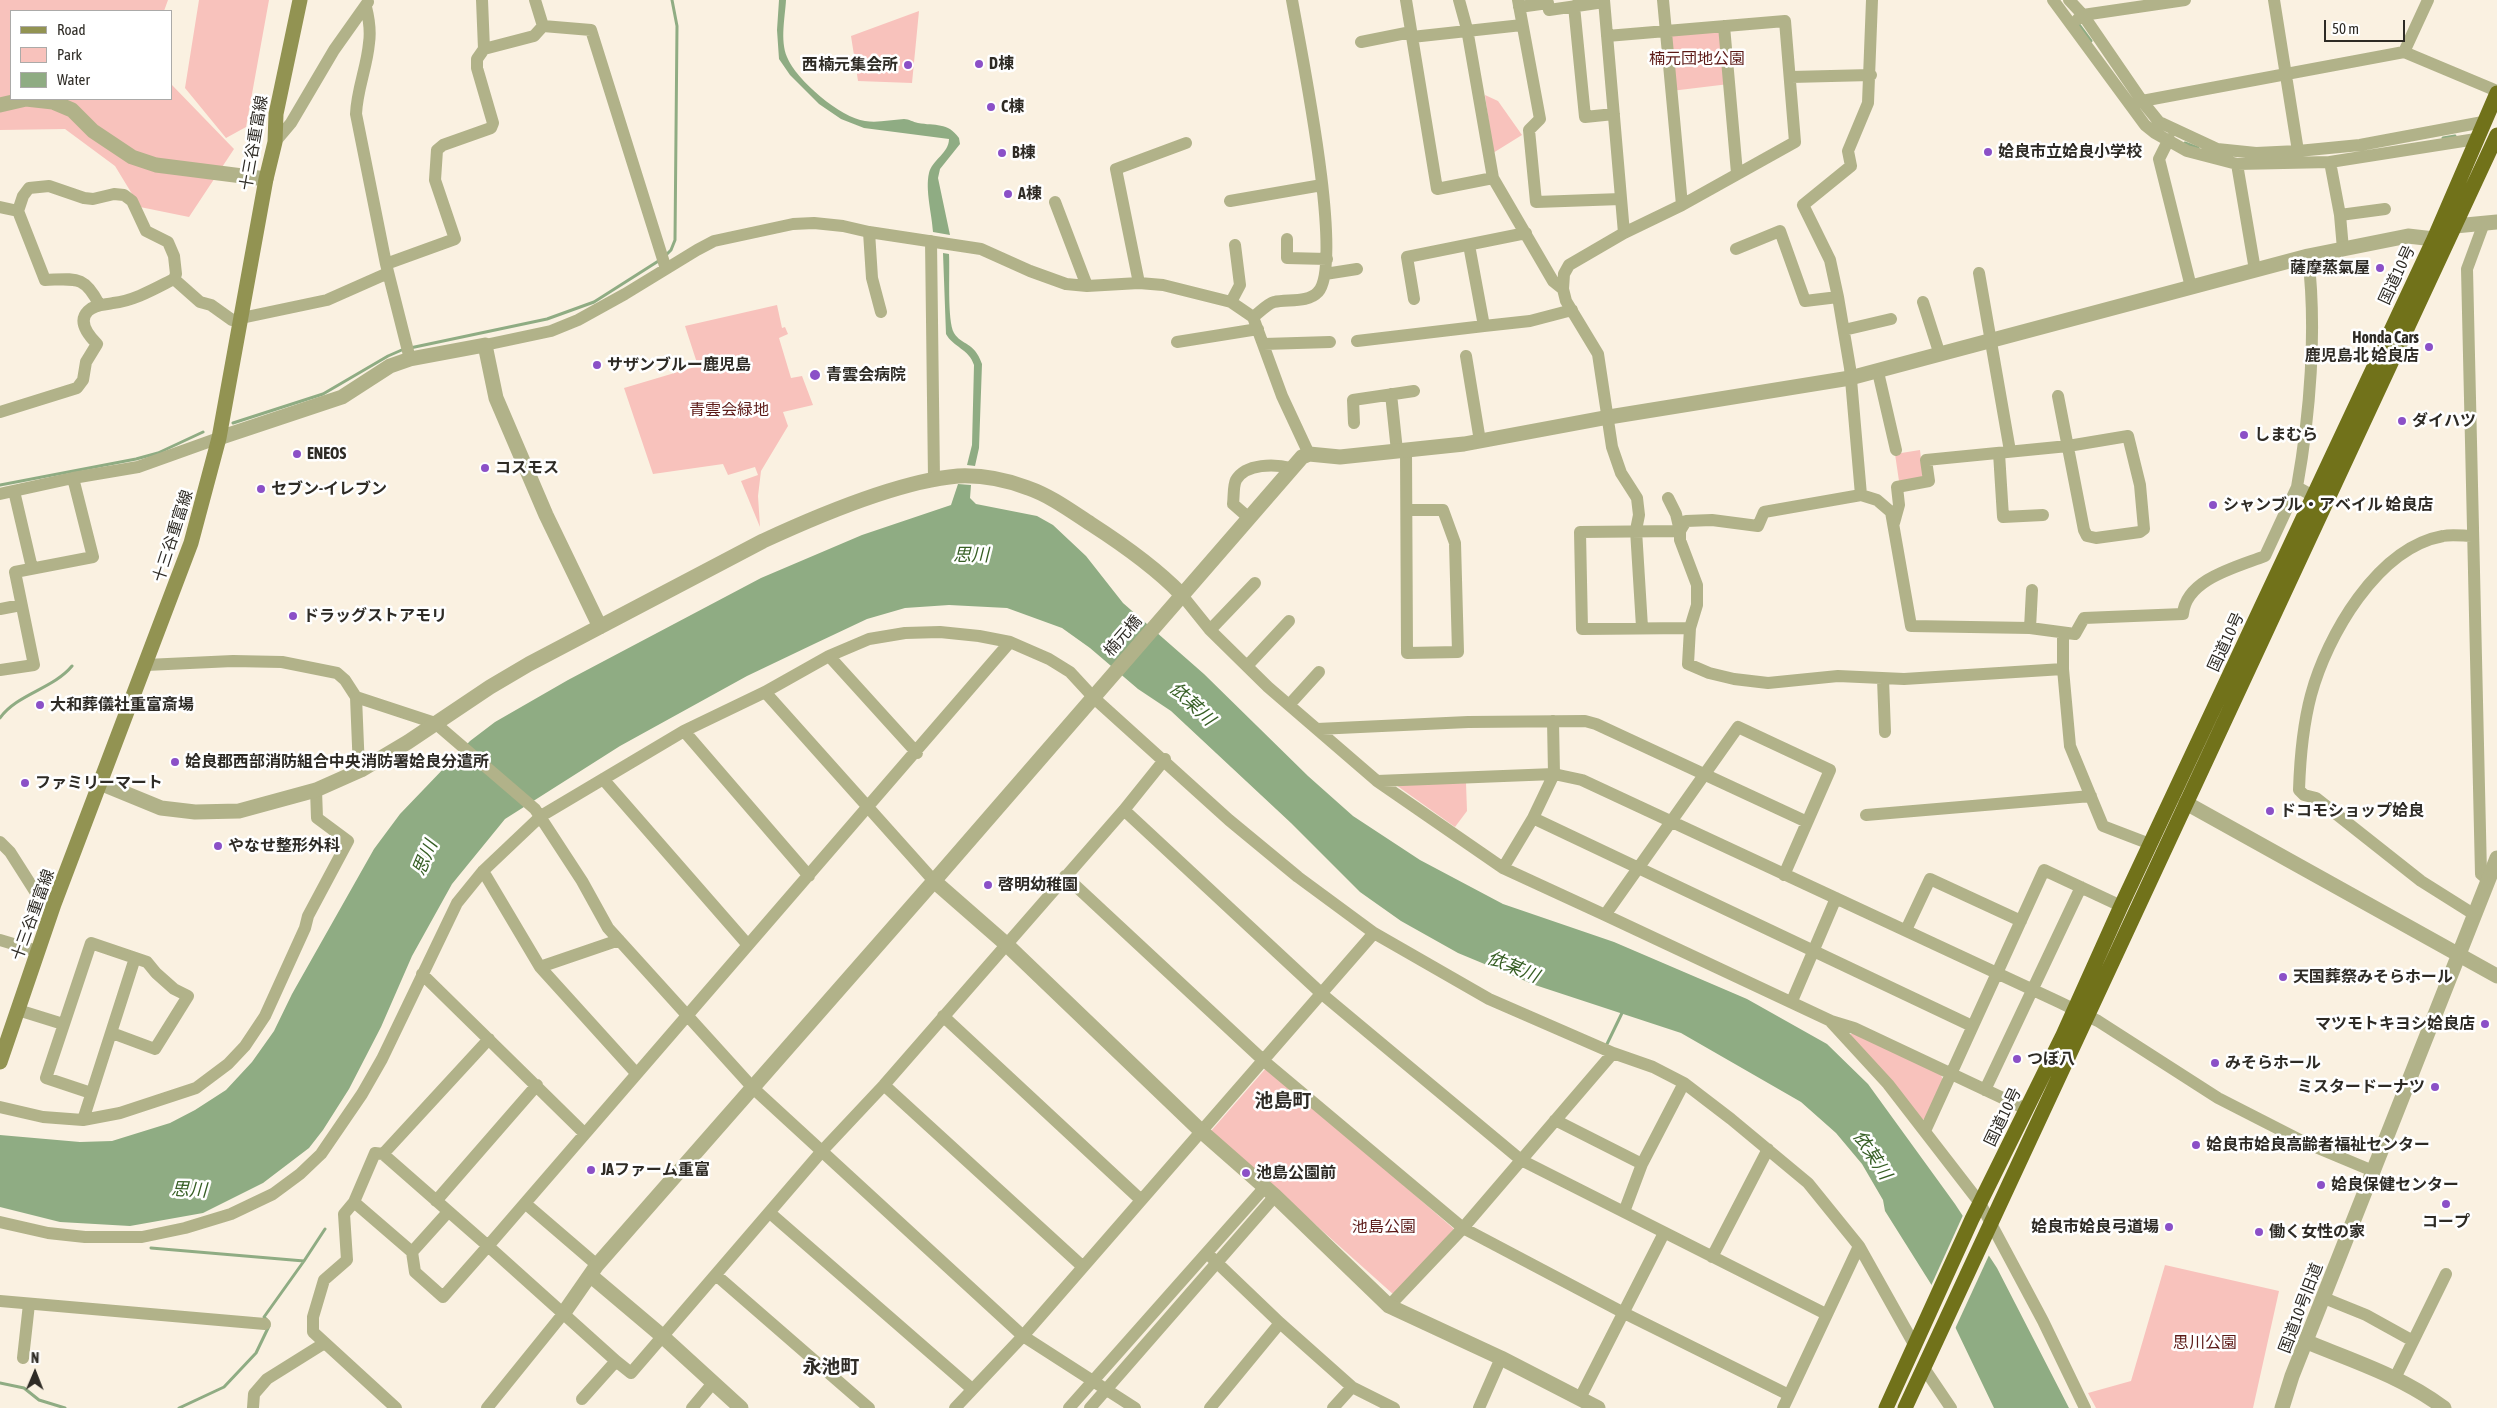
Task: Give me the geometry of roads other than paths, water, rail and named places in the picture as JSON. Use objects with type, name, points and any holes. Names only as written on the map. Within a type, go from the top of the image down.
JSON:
[{"type":"highway","name":"国道10号","points":[[1905,1408],[1988,1227],[2080,1013],[2121,906],[2434,239],[2497,92]]},
{"type":"highway","name":"国道10号","points":[[1915,1346],[1972,1219],[2026,1108],[2080,1013],[2186,803],[2497,135]]},
{"type":"highway","points":[[1886,1408],[1915,1346]]},
{"type":"main road","name":"十三谷重富線","points":[[0,1062],[54,904],[192,543],[219,438],[266,179],[275,142],[276,114],[300,0]]},
{"type":"street","points":[[174,279],[200,302],[211,305],[232,320],[327,300],[387,268],[455,239],[435,180],[437,150],[443,144],[491,128],[492,124],[477,68],[477,59],[484,49],[482,0]]},
{"type":"street","points":[[536,0],[543,26]]},
{"type":"street","points":[[1177,342],[1255,323],[1272,303],[1308,298],[1318,293],[1324,281],[1327,259],[1322,185],[1292,0]]},
{"type":"street","points":[[1406,0],[1437,189],[1493,178]]},
{"type":"street","points":[[1459,0],[1467,30],[1493,178],[1553,281],[1563,288]]},
{"type":"street","points":[[1663,0],[1682,205]]},
{"type":"street","points":[[1861,495],[1850,378],[1838,297],[1830,260],[1803,205],[1850,166],[1848,151],[1868,102],[1872,0]]},
{"type":"street","points":[[2053,0],[2145,125],[2155,133],[2187,150],[2237,164],[2330,162],[2476,139]]},
{"type":"street","points":[[2068,0],[2083,15],[2142,101],[2160,122],[2171,129],[2217,149],[2256,153],[2360,145],[2483,122]]},
{"type":"street","points":[[2072,24],[2083,15],[2185,0]]},
{"type":"street","points":[[2274,0],[2298,151]]},
{"type":"street","points":[[2404,52],[2428,0]]},
{"type":"street","points":[[1621,199],[1536,202],[1528,130],[1540,119],[1518,4],[1548,2],[1549,10],[1604,1],[1624,233]]},
{"type":"street","points":[[275,142],[291,123],[334,50],[367,4]]},
{"type":"street","points":[[367,4],[370,28],[369,44],[357,94],[356,114],[387,268],[410,359]]},
{"type":"street","points":[[1574,6],[1585,117],[1614,114]]},
{"type":"street","points":[[1607,36],[1785,21],[1795,142],[1682,205],[1624,233],[1570,265],[1564,274],[1563,288],[1572,310],[1598,354],[1612,447],[1621,473],[1636,498],[1639,515],[1636,530],[1642,627]]},
{"type":"street","points":[[1361,42],[1412,34],[1522,25]]},
{"type":"street","points":[[484,49],[534,36],[543,26]]},
{"type":"street","points":[[543,26],[591,30],[666,267]]},
{"type":"street","points":[[1724,26],[1737,173]]},
{"type":"street","points":[[2142,101],[2286,76],[2404,52],[2497,92]]},
{"type":"street","points":[[1791,77],[1870,75]]},
{"type":"street","points":[[0,105],[22,100]]},
{"type":"street","points":[[35,100],[53,102],[72,110],[99,135],[132,157],[156,165],[266,179]]},
{"type":"street","points":[[2169,139],[2159,159],[2191,287]]},
{"type":"street","points":[[1139,283],[1116,169],[1186,144]]},
{"type":"street","points":[[2330,162],[2344,249]]},
{"type":"street","points":[[2237,164],[2255,270]]},
{"type":"street","points":[[1230,201],[1322,185]]},
{"type":"street","points":[[0,412],[78,388],[84,380],[86,362],[96,344],[86,332],[84,318],[87,311],[99,304],[116,303],[174,279],[176,274],[174,256],[168,242],[146,231],[132,201],[124,195],[84,198],[63,189],[49,186],[29,188],[23,196],[18,211],[45,280],[77,279],[84,282],[90,288],[99,304]]},
{"type":"street","points":[[1055,202],[1087,286]]},
{"type":"street","points":[[0,207],[18,211]]},
{"type":"street","points":[[2340,215],[2385,209]]},
{"type":"street","points":[[0,494],[138,467],[342,397],[390,366],[410,359],[551,331],[578,320],[666,267],[714,241],[769,228],[814,223],[981,248],[1030,271],[1066,284],[1087,286],[1139,283],[1164,285],[1231,302],[1255,323],[1282,396],[1309,454],[1340,456],[1480,441],[1609,417],[1850,378],[2308,256],[2408,236],[2434,239],[2455,226],[2490,223]]},
{"type":"street","points":[[2488,880],[2481,874],[2467,269],[2490,223]]},
{"type":"street","points":[[1736,249],[1780,230],[1806,301],[1838,297]]},
{"type":"street","points":[[868,232],[872,278],[881,312]]},
{"type":"street","points":[[1414,299],[1407,257],[1526,233]]},
{"type":"street","points":[[1287,239],[1287,258],[1327,259]]},
{"type":"street","points":[[932,241],[934,479]]},
{"type":"street","points":[[1231,302],[1240,285],[1235,245]]},
{"type":"street","points":[[1469,245],[1484,326]]},
{"type":"street","points":[[1680,531],[1686,521],[1712,520],[1758,526],[1764,512],[1861,495],[1887,506],[1891,512],[1911,626],[2030,628],[2075,634],[2084,618],[2183,614],[2184,604],[2204,581],[2265,556],[2297,488],[2305,442],[2310,362],[2312,292],[2308,256]]},
{"type":"street","points":[[1325,274],[1357,269]]},
{"type":"street","points":[[1978,273],[1991,341],[2005,452],[2003,517],[2043,515]]},
{"type":"street","points":[[1923,302],[1940,355]]},
{"type":"street","points":[[1357,341],[1530,321],[1572,310]]},
{"type":"street","points":[[1844,330],[1892,319]]},
{"type":"street","points":[[1264,344],[1330,342]]},
{"type":"street","points":[[486,345],[496,398],[546,515],[600,627]]},
{"type":"street","points":[[1466,356],[1480,441]]},
{"type":"street","points":[[1878,372],[1896,450]]},
{"type":"street","points":[[1354,423],[1353,400],[1414,391]]},
{"type":"street","points":[[1391,394],[1401,450],[1407,510],[1407,653],[1458,652],[1454,543],[1444,510],[1407,510]]},
{"type":"street","points":[[1894,524],[1899,505],[1897,487],[1929,481],[1926,460],[2068,446],[2128,436],[2140,485],[2144,529],[2140,532],[2096,538],[2087,536],[2084,530],[2068,446],[2058,396]]},
{"type":"street","name":"楠元橋","points":[[563,1314],[593,1270],[934,881],[1291,468],[1302,457],[1309,454]]},
{"type":"street","points":[[1249,518],[1233,504],[1235,482],[1242,473],[1262,466],[1277,465],[1291,468]]},
{"type":"street","points":[[100,783],[161,808],[195,812],[240,811],[316,790],[359,770],[438,728],[490,687],[600,627],[796,525],[908,485],[959,476],[980,477],[1030,488],[1105,533],[1172,584],[1177,600],[1289,705],[1378,782],[1503,868],[1792,1001],[1831,1021],[1854,1028],[1950,1075],[2026,1108]]},
{"type":"street","points":[[0,670],[34,665],[14,572],[93,557],[74,478]]},
{"type":"street","points":[[2297,488],[2313,496]]},
{"type":"street","points":[[14,491],[32,568]]},
{"type":"street","points":[[1668,498],[1676,514],[1680,540],[1697,585],[1697,605],[1690,628],[1688,664],[1709,673],[1768,683],[1838,676],[1883,679],[2063,669]]},
{"type":"street","points":[[1680,531],[1580,532],[1582,629],[1690,628]]},
{"type":"street","points":[[2473,536],[2443,536],[2402,552],[2382,570],[2359,596],[2337,630],[2311,695],[2304,737],[2300,790],[2304,795],[2316,798],[2421,881],[2475,915]]},
{"type":"street","points":[[1210,630],[1256,583]]},
{"type":"street","points":[[2030,628],[2032,590]]},
{"type":"street","points":[[0,609],[21,606]]},
{"type":"street","points":[[1247,666],[1289,621]]},
{"type":"street","points":[[0,1222],[48,1233],[85,1237],[142,1237],[185,1228],[231,1214],[273,1194],[300,1174],[320,1154],[362,1094],[382,1059],[457,903],[483,871],[538,812],[603,779],[684,731],[764,692],[829,656],[869,639],[905,633],[940,632],[979,636],[1010,642],[1050,660],[1070,672],[1096,694],[1229,820],[1290,870],[1374,933],[1489,999],[1612,1053],[1652,1067],[1684,1083],[1808,1183],[1859,1246],[1915,1346]]},
{"type":"street","points":[[2063,633],[2063,669],[2070,746],[2103,826],[2150,844]]},
{"type":"street","points":[[354,1202],[412,1252],[415,1272],[443,1297],[526,1204],[636,1073],[868,809],[1010,642]]},
{"type":"street","points":[[829,656],[916,753]]},
{"type":"street","points":[[146,664],[234,661],[282,662],[337,673],[345,680],[356,697],[359,770]]},
{"type":"street","points":[[1289,705],[1319,672]]},
{"type":"street","points":[[1883,679],[1886,732]]},
{"type":"street","points":[[764,692],[934,881],[1006,944],[1201,1131],[1270,1191],[1389,1306],[1501,1358],[1598,1408]]},
{"type":"street","points":[[356,697],[438,728],[538,812],[608,928],[753,1088],[1023,1336],[1135,1408]]},
{"type":"street","points":[[1503,868],[1533,818],[1554,774],[1553,721]]},
{"type":"street","points":[[1317,729],[1585,721],[1596,724],[1807,822]]},
{"type":"street","points":[[1605,915],[1738,727],[1830,770],[1784,875]]},
{"type":"street","points":[[684,731],[809,876]]},
{"type":"street","points":[[396,1408],[323,1344],[312,1332],[313,1317],[324,1280],[347,1260],[344,1214],[354,1202],[375,1153],[383,1154],[631,1373],[822,1151],[884,1085],[1124,810],[1164,759]]},
{"type":"street","points":[[1378,782],[1554,774],[1582,780],[1673,820],[1784,875],[2033,989],[2080,1013],[2218,1098],[2306,1143],[2373,1171]]},
{"type":"street","points":[[603,779],[748,945]]},
{"type":"street","points":[[0,1106],[43,1117],[82,1120],[120,1113],[196,1088],[228,1064],[245,1046],[265,1016],[305,928],[308,916],[348,841],[317,818],[316,790]]},
{"type":"street","points":[[1866,815],[2091,796]]},
{"type":"street","points":[[2186,803],[2497,976]]},
{"type":"street","points":[[1124,810],[1322,994],[1520,1160],[1826,1314]]},
{"type":"street","points":[[1533,818],[1972,1026]]},
{"type":"street","points":[[0,842],[10,852],[38,896],[54,904]]},
{"type":"street","name":"国道10号旧道","points":[[2282,1408],[2373,1171],[2460,956],[2497,858]]},
{"type":"street","points":[[1925,1131],[2044,870],[2121,906]]},
{"type":"street","points":[[483,871],[540,967],[636,1073]]},
{"type":"street","points":[[1065,876],[1264,1061],[1463,1228],[1624,1313],[1788,1395]]},
{"type":"street","points":[[1906,930],[1930,879],[2021,921]]},
{"type":"street","points":[[1985,1090],[2080,887]]},
{"type":"street","points":[[1792,1001],[1836,898]]},
{"type":"street","points":[[955,1408],[1023,1336],[1374,933]]},
{"type":"street","points":[[0,940],[37,951]]},
{"type":"street","points":[[540,967],[619,940]]},
{"type":"street","points":[[91,1093],[46,1078],[91,943],[148,962],[156,973],[174,990],[188,996],[155,1049],[112,1034]]},
{"type":"street","points":[[82,1120],[112,1034],[135,958]]},
{"type":"street","points":[[422,974],[584,1133]]},
{"type":"street","points":[[18,1010],[64,1024]]},
{"type":"street","points":[[943,1016],[1141,1200]]},
{"type":"street","points":[[1831,1021],[1888,1084],[1980,1203],[1988,1227],[2044,1321],[2085,1408]]},
{"type":"street","points":[[383,1154],[489,1039]]},
{"type":"street","points":[[1389,1306],[1463,1228],[1612,1053]]},
{"type":"street","points":[[1624,1212],[1642,1164],[1684,1083]]},
{"type":"street","points":[[436,1201],[537,1085]]},
{"type":"street","points":[[884,1085],[1082,1266]]},
{"type":"street","points":[[1556,1120],[1642,1164]]},
{"type":"street","points":[[1712,1257],[1768,1150]]},
{"type":"street","points":[[1069,1408],[1211,1258],[1270,1191]]},
{"type":"street","points":[[526,1204],[593,1270],[741,1408]]},
{"type":"street","points":[[412,1252],[448,1212]]},
{"type":"street","points":[[770,1213],[972,1389]]},
{"type":"street","points":[[1580,1398],[1664,1233]]},
{"type":"street","points":[[1783,1408],[1859,1246]]},
{"type":"street","points":[[1211,1258],[1280,1324],[1352,1387],[1394,1408]]},
{"type":"street","points":[[1090,1408],[1211,1258]]},
{"type":"street","points":[[2395,1378],[2446,1274]]},
{"type":"street","points":[[716,1275],[869,1408]]},
{"type":"street","points":[[2324,1298],[2366,1315],[2413,1341]]},
{"type":"street","points":[[0,1300],[265,1324]]},
{"type":"street","points":[[23,1358],[29,1304]]},
{"type":"street","points":[[487,1408],[563,1314]]},
{"type":"street","points":[[1210,1408],[1280,1324]]},
{"type":"street","points":[[2307,1342],[2395,1378],[2444,1408]]},
{"type":"street","points":[[253,1408],[254,1394],[267,1379],[323,1344]]},
{"type":"street","points":[[1479,1408],[1501,1358]]},
{"type":"street","points":[[582,1399],[616,1361]]},
{"type":"street","points":[[1924,1368],[1947,1406]]},
{"type":"street","points":[[692,1408],[714,1384]]},
{"type":"street","points":[[1333,1408],[1352,1387]]},
{"type":"water","points":[[779,0],[786,0],[783,36],[787,57],[809,87],[820,96],[844,113],[855,118],[874,122],[906,119],[918,123],[946,127],[959,138],[960,144],[940,169],[938,178],[950,235],[933,232],[928,187],[931,168],[946,148],[949,139],[864,128],[841,119],[819,104],[790,75],[779,59],[777,30]]},
{"type":"water","points":[[943,253],[949,254],[950,318],[954,333],[975,351],[982,364],[979,448],[975,466],[967,465],[972,445],[974,365],[969,355],[946,334]]},
{"type":"water","name":"思川","points":[[958,484],[971,485],[970,498],[976,504],[1037,516],[1053,525],[1086,556],[1123,603],[1204,674],[1308,776],[1353,816],[1420,860],[1503,904],[1614,942],[1747,999],[1827,1044],[1868,1084],[1955,1204],[1997,1268],[2069,1408],[1994,1408],[1946,1308],[1885,1211],[1883,1200],[1862,1164],[1836,1133],[1801,1102],[1681,1033],[1535,985],[1458,953],[1401,921],[1360,892],[1291,823],[1171,711],[1138,689],[1090,648],[1062,628],[1007,608],[949,605],[905,608],[867,619],[747,676],[620,746],[505,819],[452,884],[412,956],[381,1027],[349,1089],[323,1130],[309,1148],[263,1183],[203,1213],[130,1226],[60,1222],[0,1207],[0,1135],[80,1142],[112,1141],[170,1123],[226,1090],[252,1062],[274,1031],[292,994],[374,849],[400,814],[470,741],[495,722],[568,680],[761,578],[862,535],[951,505]]},
{"type":"waterway","points":[[665,256],[671,250],[675,240],[677,26],[672,0]]},
{"type":"waterway","points":[[2077,22],[2091,41]]},
{"type":"waterway","points":[[2443,138],[2455,136]]},
{"type":"waterway","points":[[2185,143],[2198,148]]},
{"type":"waterway","points":[[410,348],[547,319],[594,302],[660,260]]},
{"type":"waterway","points":[[233,423],[323,394],[388,356],[404,349]]},
{"type":"waterway","points":[[0,485],[136,459],[158,453],[203,432]]},
{"type":"waterway","points":[[0,718],[16,703],[55,680],[72,666]]},
{"type":"waterway","points":[[1607,1044],[1622,1013]]},
{"type":"waterway","points":[[304,1261],[325,1229]]},
{"type":"waterway","points":[[151,1248],[304,1261],[264,1317],[267,1320]]},
{"type":"waterway","points":[[179,1408],[224,1387],[256,1353],[269,1326]]},
{"type":"waterway","points":[[0,1383],[24,1388],[39,1400],[65,1408]]},
{"type":"place","name":"D棟","points":[[979,64]]},
{"type":"place","name":"西楠元集会所","points":[[908,65]]},
{"type":"place","name":"C棟","points":[[991,107]]},
{"type":"place","name":"姶良市立姶良小学校","points":[[1988,152]]},
{"type":"place","name":"B棟","points":[[1002,153]]},
{"type":"place","name":"A棟","points":[[1008,194]]},
{"type":"place","name":"薩摩蒸氣屋","points":[[2380,268]]},
{"type":"place","name":"Honda Cars 鹿児島北 姶良店","points":[[2429,347]]},
{"type":"place","name":"サザンブルー鹿児島","points":[[597,365]]},
{"type":"place","name":"青雲会病院","points":[[815,375]]},
{"type":"place","name":"ダイハツ","points":[[2402,421]]},
{"type":"place","name":"しまむら","points":[[2244,435]]},
{"type":"place","name":"ENEOS","points":[[297,454]]},
{"type":"place","name":"コスモス","points":[[485,468]]},
{"type":"place","name":"セブン-イレブン","points":[[261,489]]},
{"type":"place","name":"シャンブル・アベイル 姶良店","points":[[2213,505]]},
{"type":"place","name":"ドラッグストアモリ","points":[[293,616]]},
{"type":"place","name":"大和葬儀社重富斎場","points":[[40,705]]},
{"type":"place","name":"姶良郡西部消防組合中央消防署姶良分遣所","points":[[175,762]]},
{"type":"place","name":"ファミリーマート","points":[[25,783]]},
{"type":"place","name":"ドコモショップ姶良","points":[[2270,811]]},
{"type":"place","name":"やなせ整形外科","points":[[218,846]]},
{"type":"place","name":"啓明幼稚園","points":[[988,885]]},
{"type":"place","name":"天国葬祭みそらホール","points":[[2283,977]]},
{"type":"place","name":"マツモトキヨシ姶良店","points":[[2485,1024]]},
{"type":"place","name":"つぼ八","points":[[2017,1059]]},
{"type":"place","name":"みそらホール","points":[[2215,1063]]},
{"type":"place","name":"ミスタードーナツ","points":[[2435,1087]]},
{"type":"place","name":"姶良市姶良高齢者福祉センター","points":[[2196,1145]]},
{"type":"place","name":"JAファーム重富","points":[[591,1170]]},
{"type":"place","name":"池島公園前","points":[[1246,1173]]},
{"type":"place","name":"姶良保健センター","points":[[2321,1185]]},
{"type":"place","name":"コープ","points":[[2446,1204]]},
{"type":"place","name":"姶良市姶良弓道場","points":[[2169,1227]]},
{"type":"place","name":"働く女性の家","points":[[2259,1232]]},
{"type":"district","name":"池島町","points":[[1283,1101]]},
{"type":"district","name":"永池町","points":[[831,1367]]},
{"type":"park label","name":"楠元団地公園","points":[[1697,59]]},
{"type":"park label","name":"青雲会緑地","points":[[729,410]]},
{"type":"park label","name":"池島公園","points":[[1384,1227]]},
{"type":"park label","name":"思川公園","points":[[2205,1343]]},
{"type":"water label","name":"依某川","points":[[1192,704]]},
{"type":"water label","name":"依某川","points":[[1513,967]]},
{"type":"water label","name":"依某川","points":[[1872,1155]]}]
